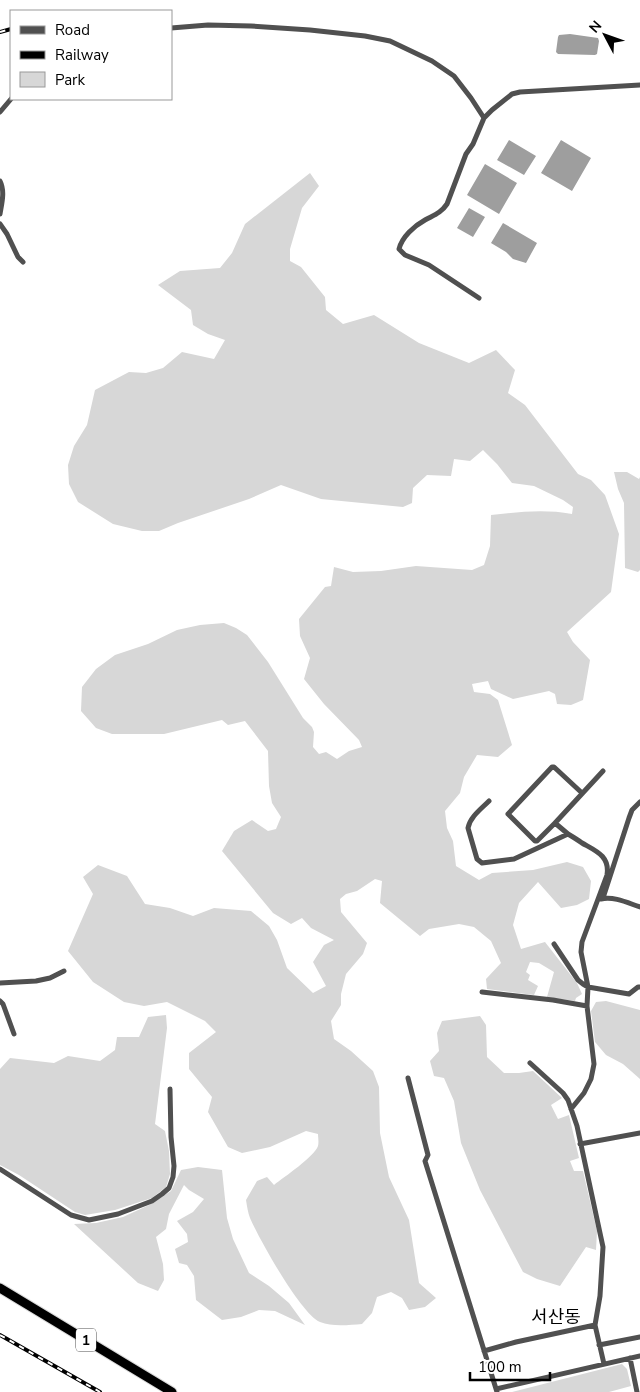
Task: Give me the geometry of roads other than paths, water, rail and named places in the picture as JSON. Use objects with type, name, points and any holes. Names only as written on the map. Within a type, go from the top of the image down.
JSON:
[{"type":"highway","name":"1","points":[[0,1289],[167,1392]]},
{"type":"highway","name":"1","points":[[0,1289],[172,1392]]},
{"type":"street","points":[[172,28],[208,25],[271,27],[364,36],[390,41],[432,61],[454,76],[484,118]]},
{"type":"street","points":[[479,298],[430,264],[405,255],[399,249],[405,237],[418,224],[443,210],[448,204],[466,154],[473,144],[484,118],[512,94],[520,92],[640,86]]},
{"type":"street","points":[[0,112],[11,100]]},
{"type":"street","points":[[0,181],[3,194],[0,214]]},
{"type":"street","points":[[0,224],[18,257],[23,262]]},
{"type":"street","points":[[582,793],[552,767],[508,814],[537,841],[604,772]]},
{"type":"street","points":[[488,801],[474,816],[468,828],[477,859],[482,863],[514,859],[568,834]]},
{"type":"street","points":[[571,1109],[584,1093],[591,1080],[594,1064],[582,942],[601,899],[632,810],[640,802]]},
{"type":"street","points":[[555,822],[568,834],[596,850],[606,861],[608,869],[601,899]]},
{"type":"street","points":[[601,899],[615,899],[640,907]]},
{"type":"street","points":[[554,944],[578,980],[588,988],[629,994],[640,987]]},
{"type":"street","points":[[0,983],[36,981],[64,972]]},
{"type":"street","points":[[482,992],[587,1006]]},
{"type":"street","points":[[0,1001],[3,1004],[14,1034]]},
{"type":"street","points":[[530,1063],[568,1100],[580,1144],[603,1247],[600,1296],[595,1325],[604,1364]]},
{"type":"street","points":[[408,1078],[428,1155],[425,1161],[496,1391],[640,1356]]},
{"type":"street","points":[[0,1169],[71,1215],[89,1220],[118,1214],[152,1201],[169,1188],[173,1177],[170,1089]]},
{"type":"street","points":[[580,1144],[640,1133]]},
{"type":"street","points":[[484,1351],[595,1325]]},
{"type":"street","points":[[600,1345],[640,1337]]},
{"type":"street","points":[[630,1358],[637,1392]]},
{"type":"railway","points":[[0,32],[10,29]]},
{"type":"railway","points":[[0,1335],[100,1392]]},
{"type":"district","name":"서산동","points":[[556,1317]]}]
